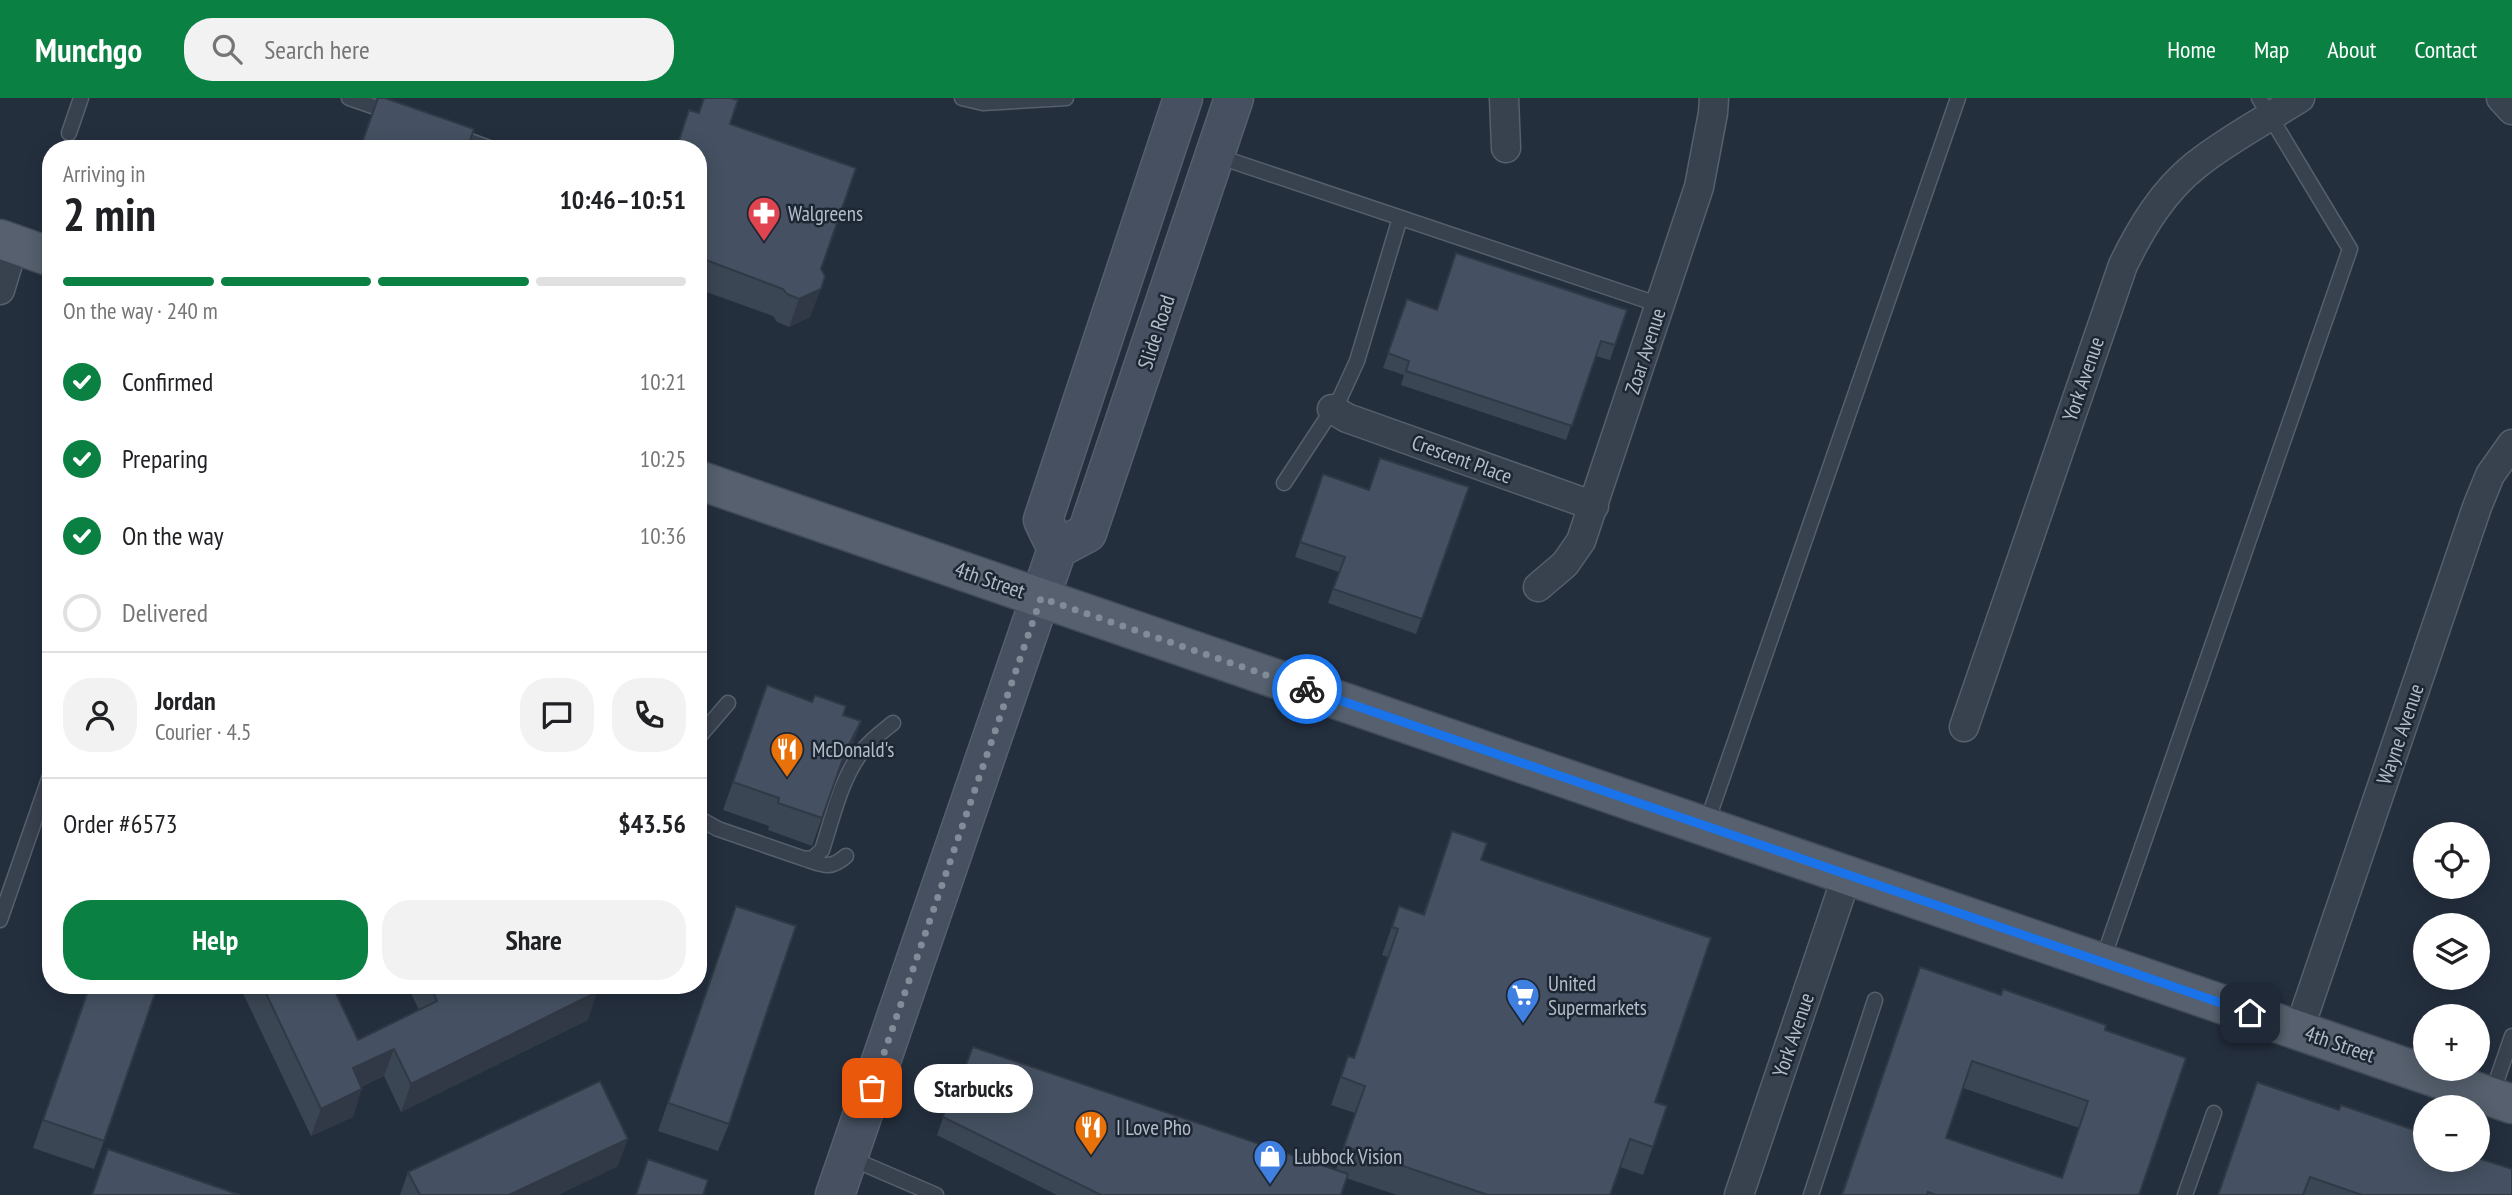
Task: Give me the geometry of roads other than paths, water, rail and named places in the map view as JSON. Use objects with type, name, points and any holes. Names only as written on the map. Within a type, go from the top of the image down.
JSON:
[{"type":"main road","points":[[835,1195],[1057,549],[1043,520],[1182,98]]},
{"type":"main road","name":"Slide Road","points":[[1057,549],[1087,533],[1234,98]]},
{"type":"main road","points":[[7,242],[42,254]]},
{"type":"main road","name":"4th Street","points":[[707,483],[2502,1100]]},
{"type":"street","points":[[1504,98],[1506,148]]},
{"type":"street","name":"Zoar Avenue","points":[[1538,587],[1564,564],[1581,541],[1594,506],[1699,187],[1714,98]]},
{"type":"street","name":"York Avenue","points":[[1964,727],[2123,265],[2140,231],[2165,195],[2265,107],[2300,98]]},
{"type":"street","points":[[2501,98],[2512,110]]},
{"type":"street","points":[[0,290],[7,242]]},
{"type":"street","name":"Crescent Place","points":[[1332,409],[1347,418],[1594,506]]},
{"type":"street","name":"Wayne Avenue","points":[[2299,1030],[2477,507],[2490,475],[2512,444]]},
{"type":"street","name":"York Avenue","points":[[1739,1195],[1847,875]]},
{"type":"lane","points":[[69,133],[81,98]]},
{"type":"lane","points":[[349,98],[401,116]]},
{"type":"lane","points":[[962,98],[983,103],[1066,98]]},
{"type":"lane","points":[[1705,827],[1958,98]]},
{"type":"lane","points":[[2101,963],[2350,248],[2265,107]]},
{"type":"lane","points":[[440,130],[467,140]]},
{"type":"lane","points":[[1216,156],[1660,305]]},
{"type":"lane","points":[[1284,484],[1340,398],[1357,361],[1400,218]]},
{"type":"lane","points":[[707,728],[728,703]]},
{"type":"lane","points":[[805,859],[813,858],[822,850],[847,777],[865,748],[892,723]]},
{"type":"lane","points":[[0,920],[42,799]]},
{"type":"lane","points":[[707,823],[824,866],[836,865],[846,856]]},
{"type":"lane","points":[[1811,1195],[1875,1000]]},
{"type":"lane","points":[[2502,1100],[2512,1036]]},
{"type":"lane","points":[[2185,1195],[2214,1113]]},
{"type":"lane","points":[[848,1157],[936,1195]]},
{"type":"place","name":"Walgreens","points":[[764,243]]},
{"type":"place","name":"McDonald's","points":[[787,779]]},
{"type":"place","name":"United Supermarkets","points":[[1523,1025]]},
{"type":"place","name":"Starbucks","points":[[872,1088]]},
{"type":"place","name":"I Love Pho","points":[[1091,1157]]},
{"type":"place","name":"Lubbock Vision","points":[[1270,1186]]}]
